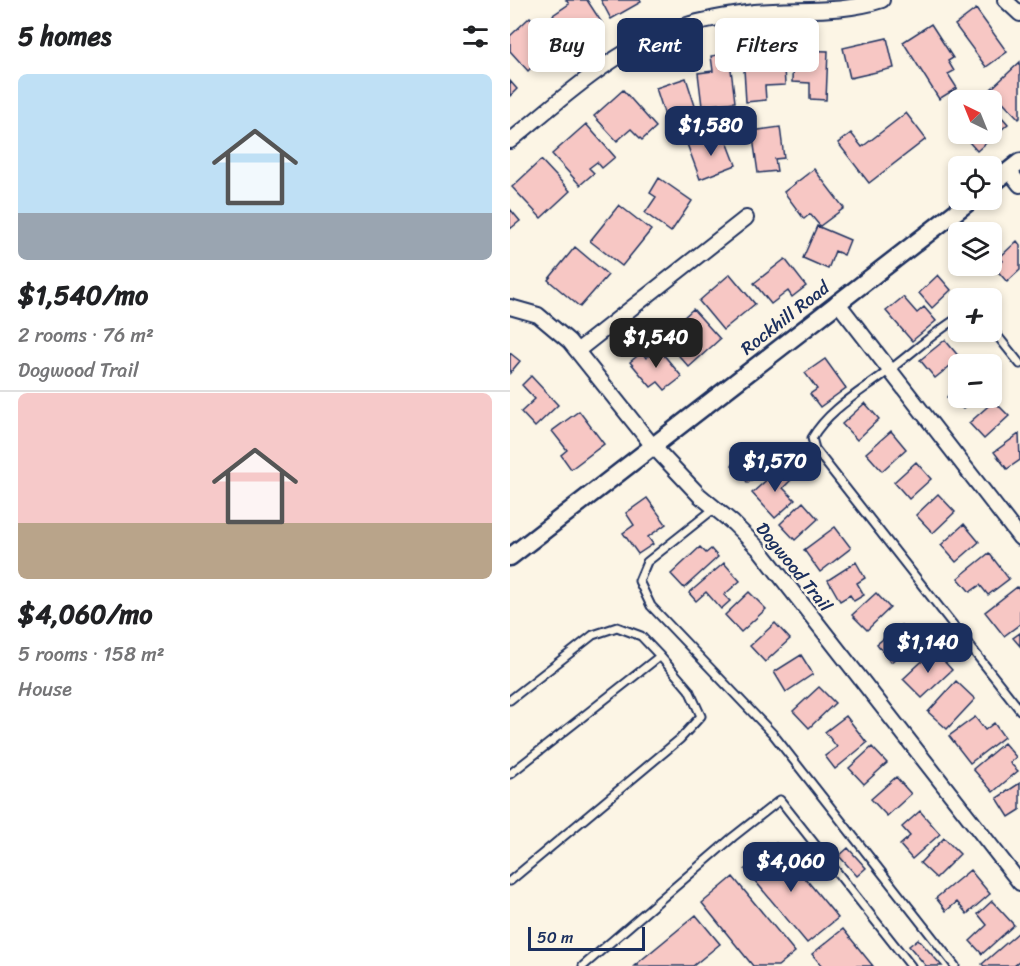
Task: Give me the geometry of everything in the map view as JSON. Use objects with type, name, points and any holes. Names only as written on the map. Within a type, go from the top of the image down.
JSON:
[{"type":"street","points":[[510,141],[569,93],[623,54],[683,26],[755,12],[837,10],[882,0]]},
{"type":"street","points":[[1005,0],[1020,14]]},
{"type":"street","points":[[1002,176],[1014,166],[1020,185]]},
{"type":"street","name":"Rockhill Road","points":[[510,556],[957,210]]},
{"type":"street","points":[[577,351],[746,218]]},
{"type":"street","points":[[837,302],[1020,538]]},
{"type":"street","name":"Dogwood Trail","points":[[510,307],[538,315],[555,328],[577,351],[652,445],[699,495],[733,523],[760,550],[1020,883]]},
{"type":"lane","points":[[948,325],[840,407],[818,427],[812,438],[815,449],[1020,710]]},
{"type":"lane","points":[[1002,342],[1020,364]]},
{"type":"lane","points":[[715,508],[646,562],[639,581],[651,606],[773,734],[955,966]]},
{"type":"lane","points":[[510,700],[593,635],[617,627],[641,636],[660,656],[689,690],[701,716],[680,739],[510,881]]},
{"type":"lane","points":[[510,774],[660,656]]},
{"type":"lane","points":[[583,966],[733,837],[780,800],[911,966]]},
{"type":"building","points":[[566,0],[587,0],[599,18],[555,18],[553,15],[569,4]]},
{"type":"building","points":[[601,0],[640,0],[641,2],[611,19]]},
{"type":"building","points":[[976,9],[1007,52],[986,67],[955,25]]},
{"type":"building","points":[[528,19],[528,71],[510,51],[510,36]]},
{"type":"building","points":[[931,24],[953,58],[948,61],[954,71],[948,74],[957,88],[948,90],[948,94],[939,99],[903,42]]},
{"type":"building","points":[[887,38],[894,68],[850,78],[843,48]]},
{"type":"building","points":[[819,51],[828,51],[826,100],[810,99],[810,83],[792,82],[792,72],[819,72]]},
{"type":"building","points":[[715,55],[715,72],[731,72],[735,102],[702,106],[698,73],[713,71],[711,56]]},
{"type":"building","points":[[1020,62],[1019,119],[1002,101],[1002,90],[991,89]]},
{"type":"building","points":[[744,72],[784,72],[785,85],[765,86],[766,100],[746,102]]},
{"type":"building","points":[[686,78],[696,109],[666,119],[656,88]]},
{"type":"building","points":[[510,81],[517,89],[510,96]]},
{"type":"building","points":[[623,90],[656,127],[642,140],[631,129],[617,141],[594,116]]},
{"type":"building","points":[[906,113],[926,139],[869,183],[838,143],[851,133],[862,147]]},
{"type":"building","points":[[1002,117],[1008,124],[1002,129]]},
{"type":"building","points":[[586,124],[615,157],[602,168],[597,162],[589,168],[594,173],[580,185],[552,154]]},
{"type":"building","points":[[780,127],[784,158],[775,159],[777,171],[758,173],[752,131]]},
{"type":"building","points":[[704,138],[707,146],[726,139],[736,165],[700,179],[687,144]]},
{"type":"building","points":[[971,144],[985,144],[977,151]]},
{"type":"building","points":[[541,160],[570,191],[541,218],[512,187]]},
{"type":"building","points":[[814,169],[844,208],[820,226],[810,214],[804,219],[784,192]]},
{"type":"building","points":[[659,178],[692,201],[671,232],[645,213],[656,197],[650,193]]},
{"type":"building","points":[[619,205],[651,230],[622,266],[590,241]]},
{"type":"building","points":[[510,209],[520,221],[510,229]]},
{"type":"building","points":[[817,226],[850,240],[844,255],[835,251],[828,269],[803,258]]},
{"type":"building","points":[[1017,241],[1020,245],[1020,270],[1007,282],[1002,276],[1002,255]]},
{"type":"building","points":[[575,247],[608,275],[580,307],[548,280]]},
{"type":"building","points":[[785,259],[806,286],[792,297],[788,291],[771,304],[754,283]]},
{"type":"building","points":[[730,274],[755,304],[723,330],[699,301]]},
{"type":"building","points":[[938,275],[949,288],[948,293],[932,308],[919,293]]},
{"type":"building","points":[[903,297],[917,313],[924,307],[936,321],[912,341],[886,311]]},
{"type":"building","points":[[693,309],[720,339],[689,367],[662,337]]},
{"type":"building","points":[[945,340],[957,354],[948,354],[948,368],[935,378],[920,360]]},
{"type":"building","points":[[658,348],[682,377],[665,390],[658,382],[651,387],[630,362],[642,352],[646,358]]},
{"type":"building","points":[[510,353],[520,361],[510,373]]},
{"type":"building","points":[[825,359],[846,388],[820,407],[810,394],[817,389],[805,373]]},
{"type":"building","points":[[531,376],[558,405],[535,427],[521,412],[535,399],[522,385]]},
{"type":"building","points":[[865,403],[879,419],[857,440],[842,424]]},
{"type":"building","points":[[986,408],[1001,408],[1009,416],[984,439],[969,423]]},
{"type":"building","points":[[579,411],[604,444],[571,469],[561,455],[567,450],[552,431]]},
{"type":"building","points":[[891,431],[906,449],[882,471],[866,453]]},
{"type":"building","points":[[1019,434],[1020,460],[1007,469],[994,452]]},
{"type":"building","points":[[761,449],[772,462],[748,483],[732,465],[749,450],[754,456]]},
{"type":"building","points":[[916,462],[931,479],[909,499],[894,482]]},
{"type":"building","points":[[780,468],[791,480],[783,488],[795,500],[775,518],[752,493]]},
{"type":"building","points":[[938,494],[955,512],[933,533],[916,515]]},
{"type":"building","points":[[647,498],[666,524],[648,537],[653,544],[638,554],[623,533],[634,525],[626,513]]},
{"type":"building","points":[[803,502],[818,519],[795,540],[780,524]]},
{"type":"building","points":[[964,524],[979,542],[956,562],[941,545]]},
{"type":"building","points":[[835,527],[851,548],[820,572],[804,550]]},
{"type":"building","points":[[700,547],[706,553],[711,549],[718,557],[684,588],[671,574]]},
{"type":"building","points":[[989,553],[1009,579],[988,595],[980,585],[970,592],[958,578]]},
{"type":"building","points":[[856,562],[865,578],[857,583],[864,595],[854,601],[850,595],[840,601],[828,580]]},
{"type":"building","points":[[724,563],[740,581],[724,595],[730,601],[721,609],[706,592],[696,601],[689,593]]},
{"type":"building","points":[[1017,587],[1020,591],[1020,624],[1004,636],[985,612]]},
{"type":"building","points":[[749,592],[766,609],[741,632],[725,615]]},
{"type":"building","points":[[876,593],[890,608],[867,630],[852,615]]},
{"type":"building","points":[[775,623],[790,639],[765,662],[750,646]]},
{"type":"building","points":[[901,625],[915,643],[891,662],[877,644]]},
{"type":"building","points":[[1020,633],[1020,646],[1013,638]]},
{"type":"building","points":[[934,650],[952,670],[922,698],[903,679]]},
{"type":"building","points":[[801,655],[813,674],[786,692],[774,672]]},
{"type":"building","points":[[956,681],[975,699],[947,729],[928,712]]},
{"type":"building","points":[[819,687],[835,703],[809,728],[793,711]]},
{"type":"building","points":[[846,716],[867,743],[835,769],[825,756],[837,747],[825,732]]},
{"type":"building","points":[[975,717],[985,730],[994,723],[1004,737],[970,763],[949,736]]},
{"type":"building","points":[[1004,743],[1016,757],[1010,763],[1018,771],[993,792],[973,769]]},
{"type":"building","points":[[872,747],[887,763],[864,784],[849,768]]},
{"type":"building","points":[[896,777],[911,794],[887,816],[871,799]]},
{"type":"building","points":[[1020,783],[1020,810],[1009,817],[997,798]]},
{"type":"building","points":[[920,811],[940,834],[912,859],[900,845],[910,836],[902,827]]},
{"type":"building","points":[[944,838],[960,854],[936,878],[920,863]]},
{"type":"building","points":[[776,843],[838,918],[807,943],[745,869]]},
{"type":"building","points":[[848,848],[866,868],[857,876],[839,856]]},
{"type":"building","points":[[970,870],[990,894],[967,914],[957,902],[946,911],[936,898]]},
{"type":"building","points":[[733,877],[795,952],[778,966],[753,966],[702,903]]},
{"type":"building","points":[[992,901],[1014,925],[982,954],[970,941],[987,925],[978,914]]},
{"type":"building","points":[[696,915],[720,944],[693,966],[634,966]]},
{"type":"building","points":[[843,929],[873,966],[822,966],[812,954]]},
{"type":"building","points":[[1019,932],[1020,961],[1014,966],[984,966],[982,964]]},
{"type":"building","points":[[918,939],[942,966],[926,966],[909,946]]}]
